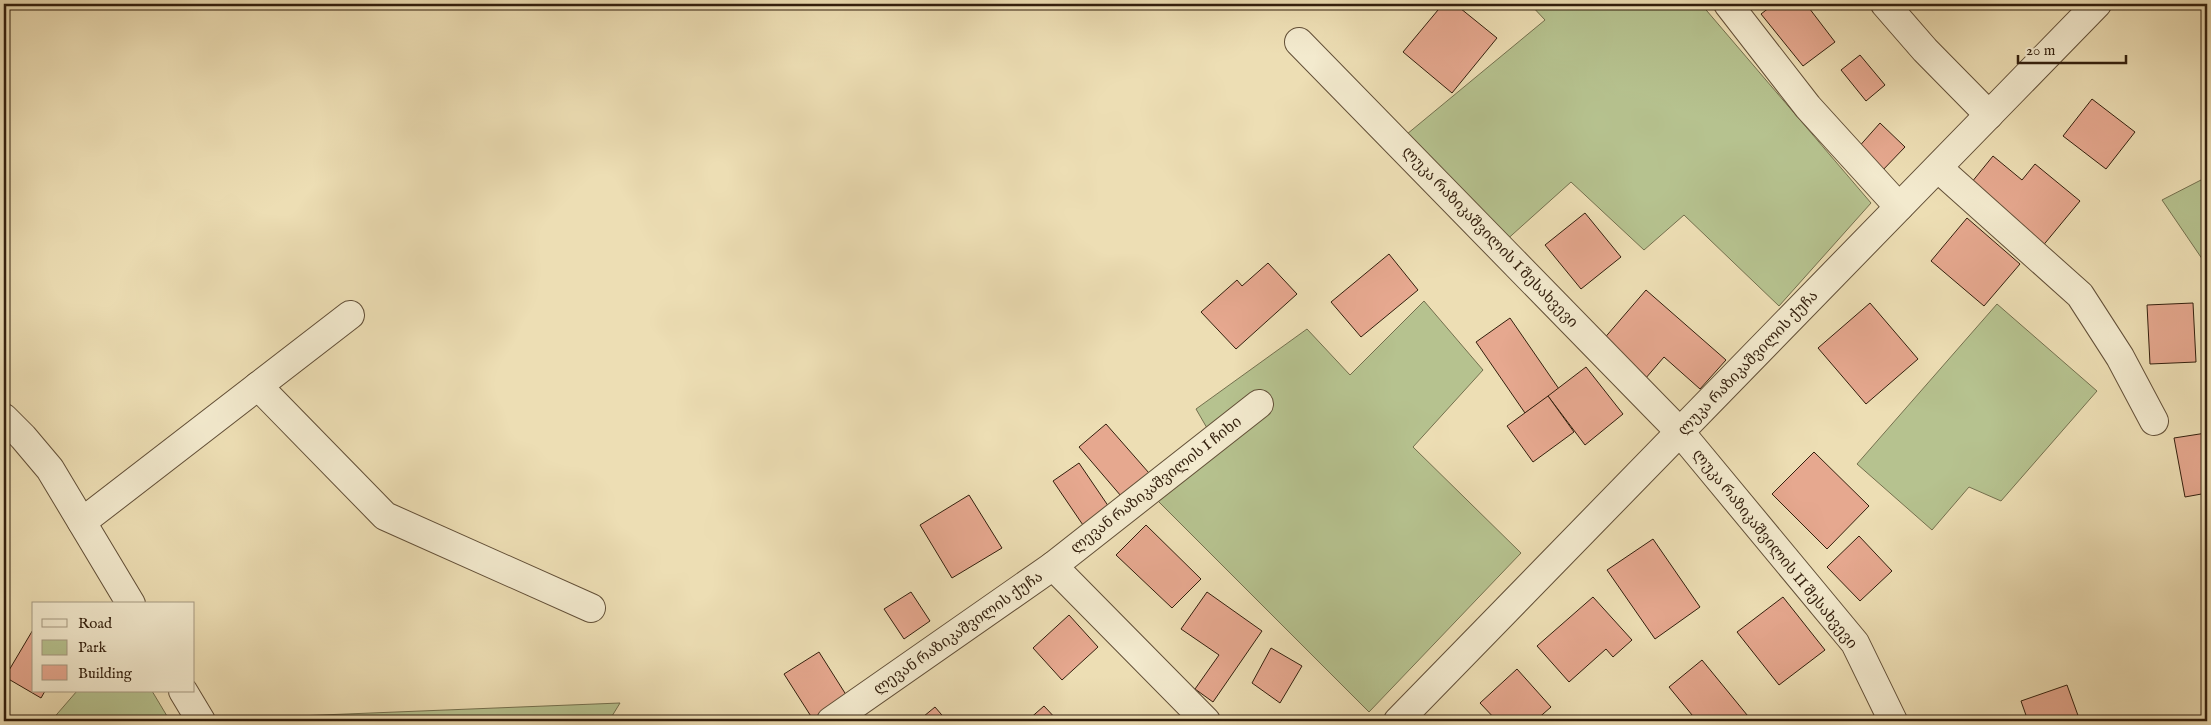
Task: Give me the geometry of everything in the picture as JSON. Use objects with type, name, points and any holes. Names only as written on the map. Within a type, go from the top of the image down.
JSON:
[{"type":"street","points":[[1728,4],[1808,107],[1899,207]]},
{"type":"street","points":[[1885,4],[1925,50],[1989,115]]},
{"type":"street","name":"ლუკა რაზიკაშვილის ქუჩა","points":[[1398,721],[2097,4]]},
{"type":"street","name":"ლუკა რაზიკაშვილის I შესახვევი","points":[[1299,42],[1680,432]]},
{"type":"street","points":[[1938,168],[2080,295],[2120,357],[2154,421]]},
{"type":"street","points":[[82,522],[350,315]]},
{"type":"street","points":[[258,386],[385,516],[591,608]]},
{"type":"street","name":"ლევან რაზიკაშვილის I ჩიხი","points":[[1053,566],[1259,404]]},
{"type":"street","points":[[4,418],[50,469],[130,602]]},
{"type":"street","name":"ლუკა რაზიკაშვილის II შესახვევი","points":[[1680,432],[1855,643],[1893,721]]},
{"type":"street","name":"ლევან რაზიკაშვილის ქუჩა","points":[[831,721],[1053,566],[1206,721]]},
{"type":"street","points":[[184,692],[201,721]]},
{"type":"green space","points":[[1530,4],[1701,4],[1871,203],[1779,306],[1684,215],[1644,250],[1571,182],[1503,243],[1401,139],[1545,20]]},
{"type":"green space","points":[[2201,180],[2207,180],[2207,266],[2162,200]]},
{"type":"green space","points":[[1424,301],[1483,370],[1413,447],[1521,553],[1369,712],[1152,495],[1207,428],[1196,409],[1307,329],[1350,375]]},
{"type":"green space","points":[[1997,304],[2097,391],[2001,501],[1969,487],[1932,530],[1857,464]]},
{"type":"green space","points":[[76,692],[153,692],[170,721],[51,721]]},
{"type":"green space","points":[[620,703],[609,721],[248,721],[247,718]]},
{"type":"building","points":[[1443,4],[1455,4],[1497,38],[1452,93],[1403,52]]},
{"type":"building","points":[[1774,4],[1806,4],[1835,42],[1803,66],[1761,14]]},
{"type":"building","points":[[1860,55],[1885,85],[1866,101],[1841,70]]},
{"type":"building","points":[[2092,99],[2135,132],[2106,169],[2063,136]]},
{"type":"building","points":[[1880,123],[1905,147],[1880,173],[1856,150]]},
{"type":"building","points":[[1993,156],[2022,180],[2035,164],[2080,201],[2041,248],[1967,188]]},
{"type":"building","points":[[1585,213],[1621,257],[1581,289],[1545,245]]},
{"type":"building","points":[[1967,218],[2020,264],[1984,306],[1931,261]]},
{"type":"building","points":[[1389,254],[1418,290],[1361,337],[1331,302]]},
{"type":"building","points":[[1268,263],[1297,294],[1236,349],[1201,312],[1237,280],[1242,286]]},
{"type":"building","points":[[1646,290],[1726,360],[1700,389],[1664,357],[1645,379],[1602,341]]},
{"type":"building","points":[[1870,303],[1918,359],[1866,404],[1818,348]]},
{"type":"building","points":[[2193,303],[2196,362],[2150,364],[2147,305]]},
{"type":"building","points":[[1510,318],[1559,389],[1525,413],[1476,342]]},
{"type":"building","points":[[1586,367],[1623,414],[1585,445],[1548,396]]},
{"type":"building","points":[[1548,396],[1574,432],[1533,462],[1507,426]]},
{"type":"building","points":[[1106,424],[1149,473],[1121,496],[1079,447]]},
{"type":"building","points":[[2206,433],[2207,493],[2185,497],[2174,438]]},
{"type":"building","points":[[1814,452],[1869,506],[1827,549],[1772,494]]},
{"type":"building","points":[[1079,463],[1111,510],[1085,528],[1053,481]]},
{"type":"building","points":[[969,495],[1002,548],[952,578],[920,525]]},
{"type":"building","points":[[1146,525],[1201,579],[1172,608],[1116,555]]},
{"type":"building","points":[[1859,536],[1892,571],[1860,601],[1827,567]]},
{"type":"building","points":[[1653,539],[1700,607],[1655,639],[1607,570]]},
{"type":"building","points":[[911,592],[930,621],[904,639],[884,609]]},
{"type":"building","points":[[1207,592],[1262,631],[1213,702],[1195,689],[1219,655],[1181,629]]},
{"type":"building","points":[[1593,597],[1632,640],[1613,657],[1606,649],[1569,682],[1537,646]]},
{"type":"building","points":[[1783,597],[1825,650],[1779,685],[1737,632]]},
{"type":"building","points":[[1069,615],[1098,647],[1062,680],[1033,648]]},
{"type":"building","points":[[32,631],[32,692],[44,692],[41,698],[5,677]]},
{"type":"building","points":[[1271,648],[1302,666],[1280,703],[1252,683]]},
{"type":"building","points":[[819,652],[850,701],[814,721],[784,674]]},
{"type":"building","points":[[1702,660],[1752,721],[1697,721],[1669,687]]},
{"type":"building","points":[[1517,669],[1551,707],[1535,721],[1497,721],[1480,703]]},
{"type":"building","points":[[2067,685],[2080,721],[2028,721],[2021,701]]},
{"type":"building","points":[[1044,706],[1058,721],[1027,721]]},
{"type":"building","points":[[935,707],[947,721],[918,721]]}]
